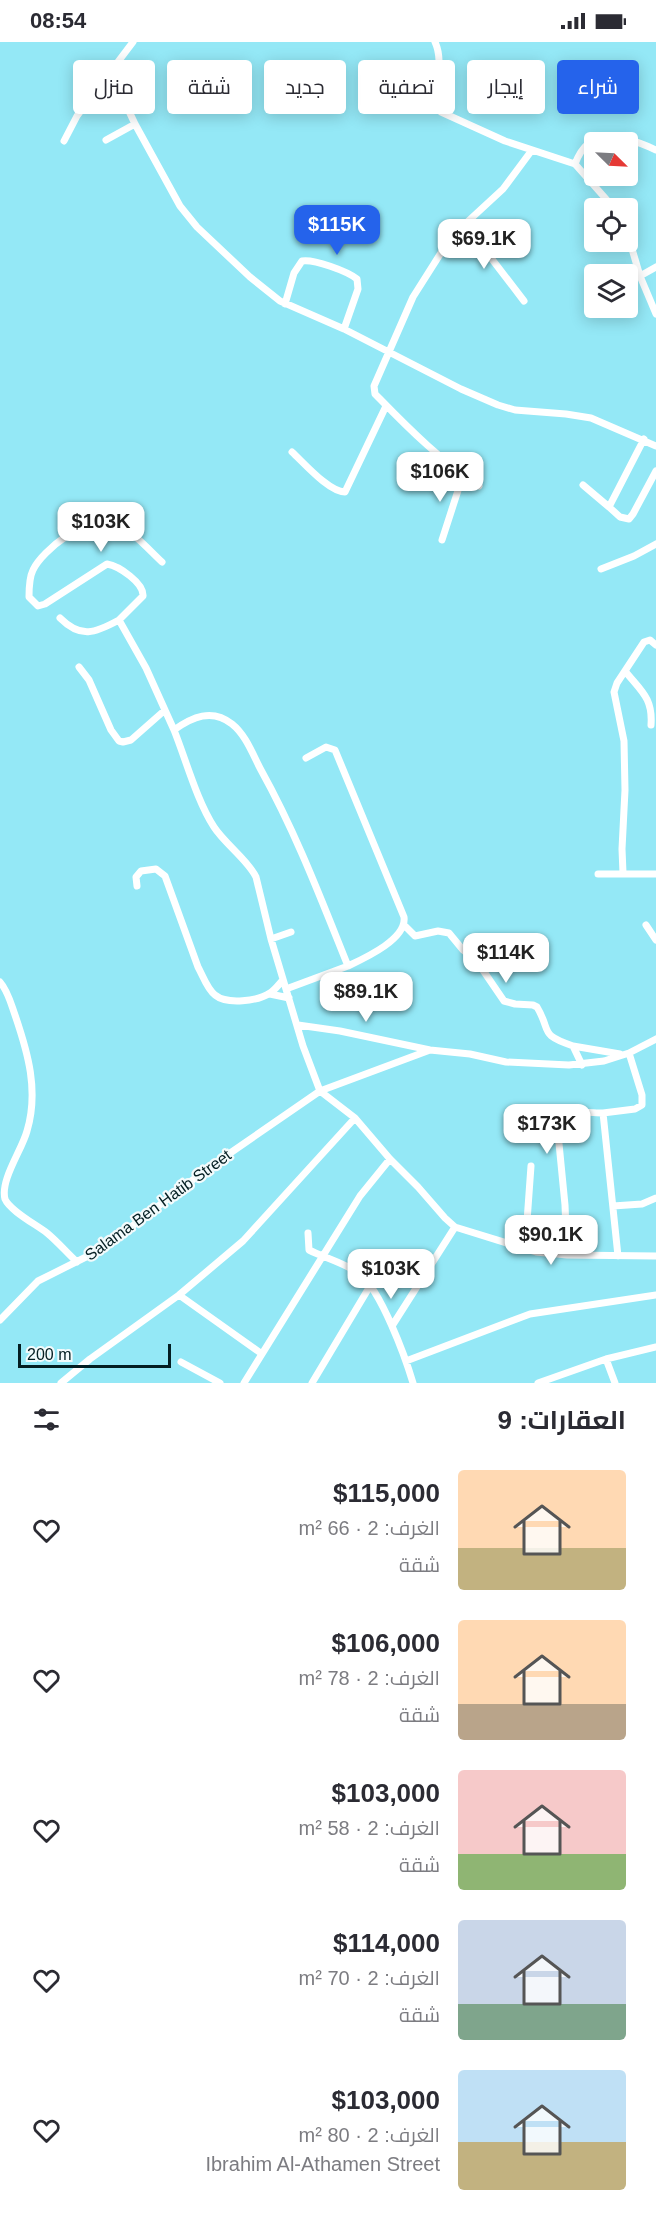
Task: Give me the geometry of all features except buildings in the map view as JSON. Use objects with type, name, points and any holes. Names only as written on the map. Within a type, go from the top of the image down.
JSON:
[{"type":"street","points":[[120,60],[133,42]]},
{"type":"street","points":[[435,42],[440,69],[436,102],[441,112],[532,150],[575,164],[606,198]]},
{"type":"street","points":[[64,141],[79,114]]},
{"type":"street","points":[[130,114],[172,194],[188,218],[256,282],[285,304],[344,329],[461,389],[507,408],[591,418],[656,446]]},
{"type":"street","points":[[106,141],[135,124]]},
{"type":"street","points":[[575,164],[579,152],[588,143],[601,137],[626,138],[656,150]]},
{"type":"street","points":[[479,486],[463,475],[386,406],[373,389],[401,321],[418,288],[451,237],[503,189],[532,150]]},
{"type":"street","points":[[465,224],[524,301]]},
{"type":"street","points":[[633,252],[656,314]]},
{"type":"street","points":[[285,304],[294,273],[302,261],[312,261],[351,274],[357,279],[358,289],[344,329]]},
{"type":"street","points":[[640,276],[656,267]]},
{"type":"street","points":[[292,452],[329,485],[339,492],[345,492],[386,406]]},
{"type":"street","points":[[609,507],[644,440]]},
{"type":"street","points":[[583,485],[620,517],[629,519],[656,471]]},
{"type":"street","points":[[442,540],[463,475]]},
{"type":"street","points":[[60,618],[73,630],[84,632],[104,628],[119,620],[144,593],[138,584],[109,564],[45,604],[38,606],[29,597],[34,567],[67,536],[83,525],[97,521],[112,522],[122,527],[162,562]]},
{"type":"street","points":[[601,569],[634,556],[656,544]]},
{"type":"street","points":[[119,620],[146,668],[174,730],[208,819],[220,837],[256,877],[283,980],[320,1091],[355,1118],[390,1159],[455,1227],[525,1249],[567,1255],[656,1256]]},
{"type":"street","points":[[623,873],[624,741],[614,692],[646,641],[652,640],[656,645]]},
{"type":"street","points":[[79,667],[89,680],[111,730],[119,741],[131,740],[165,710]]},
{"type":"street","points":[[626,671],[649,701],[652,712],[651,725]]},
{"type":"street","points":[[174,730],[200,715],[215,716],[232,723],[253,753],[284,812],[348,966]]},
{"type":"street","points":[[286,989],[348,966],[384,945],[400,933],[404,925],[404,917],[335,750],[326,747],[306,758]]},
{"type":"street","points":[[137,886],[136,877],[141,871],[156,869],[165,876],[198,967],[216,996],[231,1002],[270,994],[289,998]]},
{"type":"street","points":[[597,874],[656,874]]},
{"type":"street","points":[[404,925],[415,936],[438,931],[449,933],[463,950],[476,960],[504,1001],[533,1005],[539,1011],[548,1034],[555,1039],[573,1046],[626,1053]]},
{"type":"street","points":[[646,925],[656,940]]},
{"type":"street","points":[[271,939],[291,932]]},
{"type":"street","points":[[270,994],[283,980]]},
{"type":"street","points":[[0,982],[6,988],[30,1063],[32,1086],[28,1130],[7,1176],[4,1197],[9,1206],[47,1233],[76,1262]]},
{"type":"street","points":[[298,1025],[506,1062],[582,1065],[604,1061],[656,1039]]},
{"type":"street","points":[[573,1046],[582,1065]]},
{"type":"street","name":"Salama Ben Hatib Street","points":[[0,1320],[38,1281],[102,1249],[207,1169],[320,1091],[430,1050]]},
{"type":"street","points":[[567,1255],[557,1123],[559,1118],[565,1114],[603,1113],[635,1109],[642,1105],[642,1095],[626,1053]]},
{"type":"street","points":[[603,1113],[618,1256]]},
{"type":"street","points":[[61,1383],[90,1359],[179,1295],[243,1241],[355,1118]]},
{"type":"street","points":[[244,1383],[360,1196],[390,1159]]},
{"type":"street","points":[[525,1249],[531,1166]]},
{"type":"street","points":[[613,1206],[642,1204],[656,1198]]},
{"type":"street","points":[[392,1326],[455,1227]]},
{"type":"street","points":[[308,1233],[308,1250],[355,1271],[370,1286],[392,1326],[413,1383]]},
{"type":"street","points":[[312,1383],[370,1286]]},
{"type":"street","points":[[179,1295],[262,1354]]},
{"type":"street","points":[[406,1361],[530,1314],[656,1295]]},
{"type":"street","points":[[538,1383],[606,1359],[656,1347]]},
{"type":"street","points":[[606,1359],[615,1383]]},
{"type":"street","points":[[181,1362],[220,1383]]}]
